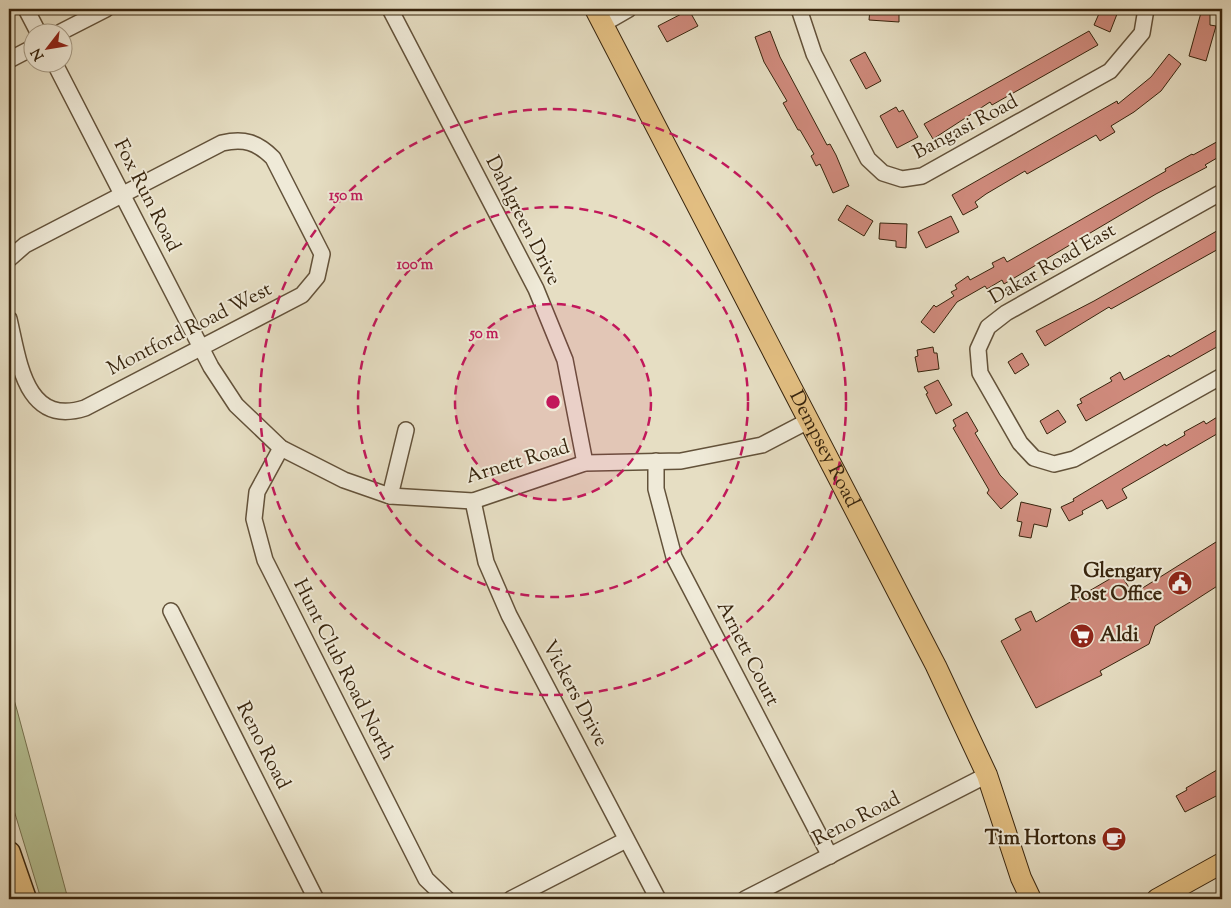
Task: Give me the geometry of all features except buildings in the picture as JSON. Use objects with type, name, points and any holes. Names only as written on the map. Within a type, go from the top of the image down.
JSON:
[{"type":"highway","points":[[9,853],[25,899]]},
{"type":"main road","name":"Dempsey Road","points":[[599,16],[936,666],[987,775],[1021,878],[1031,899]]},
{"type":"main road","points":[[1157,899],[1222,863]]},
{"type":"street","points":[[26,9],[33,22]]},
{"type":"street","points":[[72,26],[106,9]]},
{"type":"street","name":"Dahlgreen Drive","points":[[390,9],[536,290],[565,360],[585,463]]},
{"type":"street","points":[[599,16],[629,9]]},
{"type":"street","name":"Bangasi Road","points":[[800,9],[814,54],[868,158],[882,173],[902,179],[922,176],[1110,71],[1142,33],[1146,9]]},
{"type":"street","points":[[9,60],[22,53]]},
{"type":"street","name":"Fox Run Road","points":[[59,72],[201,348]]},
{"type":"street","name":"Montford Road West","points":[[9,319],[24,381],[35,398],[52,410],[69,413],[85,408],[302,295],[317,277],[322,254],[273,158],[263,148],[250,142],[236,140],[222,143],[123,195]]},
{"type":"street","name":"Dakar Road East","points":[[1222,192],[1006,313],[988,327],[978,349],[980,373],[1020,443],[1034,458],[1054,464],[1074,459],[1222,376]]},
{"type":"street","points":[[9,259],[24,245],[123,195]]},
{"type":"street","name":"Arnett Road","points":[[201,348],[236,405],[281,448],[344,480],[390,496],[473,501],[585,463],[681,461],[762,445],[808,421]]},
{"type":"street","points":[[390,496],[406,430]]},
{"type":"street","name":"Hunt Club Road North","points":[[281,448],[257,492],[254,519],[265,560],[426,880],[447,899]]},
{"type":"street","name":"Arnett Court","points":[[656,461],[656,489],[674,557],[830,856]]},
{"type":"street","name":"Vickers Drive","points":[[473,501],[486,562],[510,616],[658,899]]},
{"type":"street","name":"Reno Road","points":[[171,611],[316,899]]},
{"type":"street","name":"Reno Road","points":[[746,899],[987,775]]},
{"type":"street","points":[[511,899],[626,840]]},
{"type":"green space","points":[[9,683],[68,899],[41,899],[9,794]]},
{"type":"place","name":"Glengary Post Office","points":[[1180,583]]},
{"type":"place","name":"Aldi","points":[[1082,636]]},
{"type":"place","name":"Tim Hortons","points":[[1114,839]]}]
